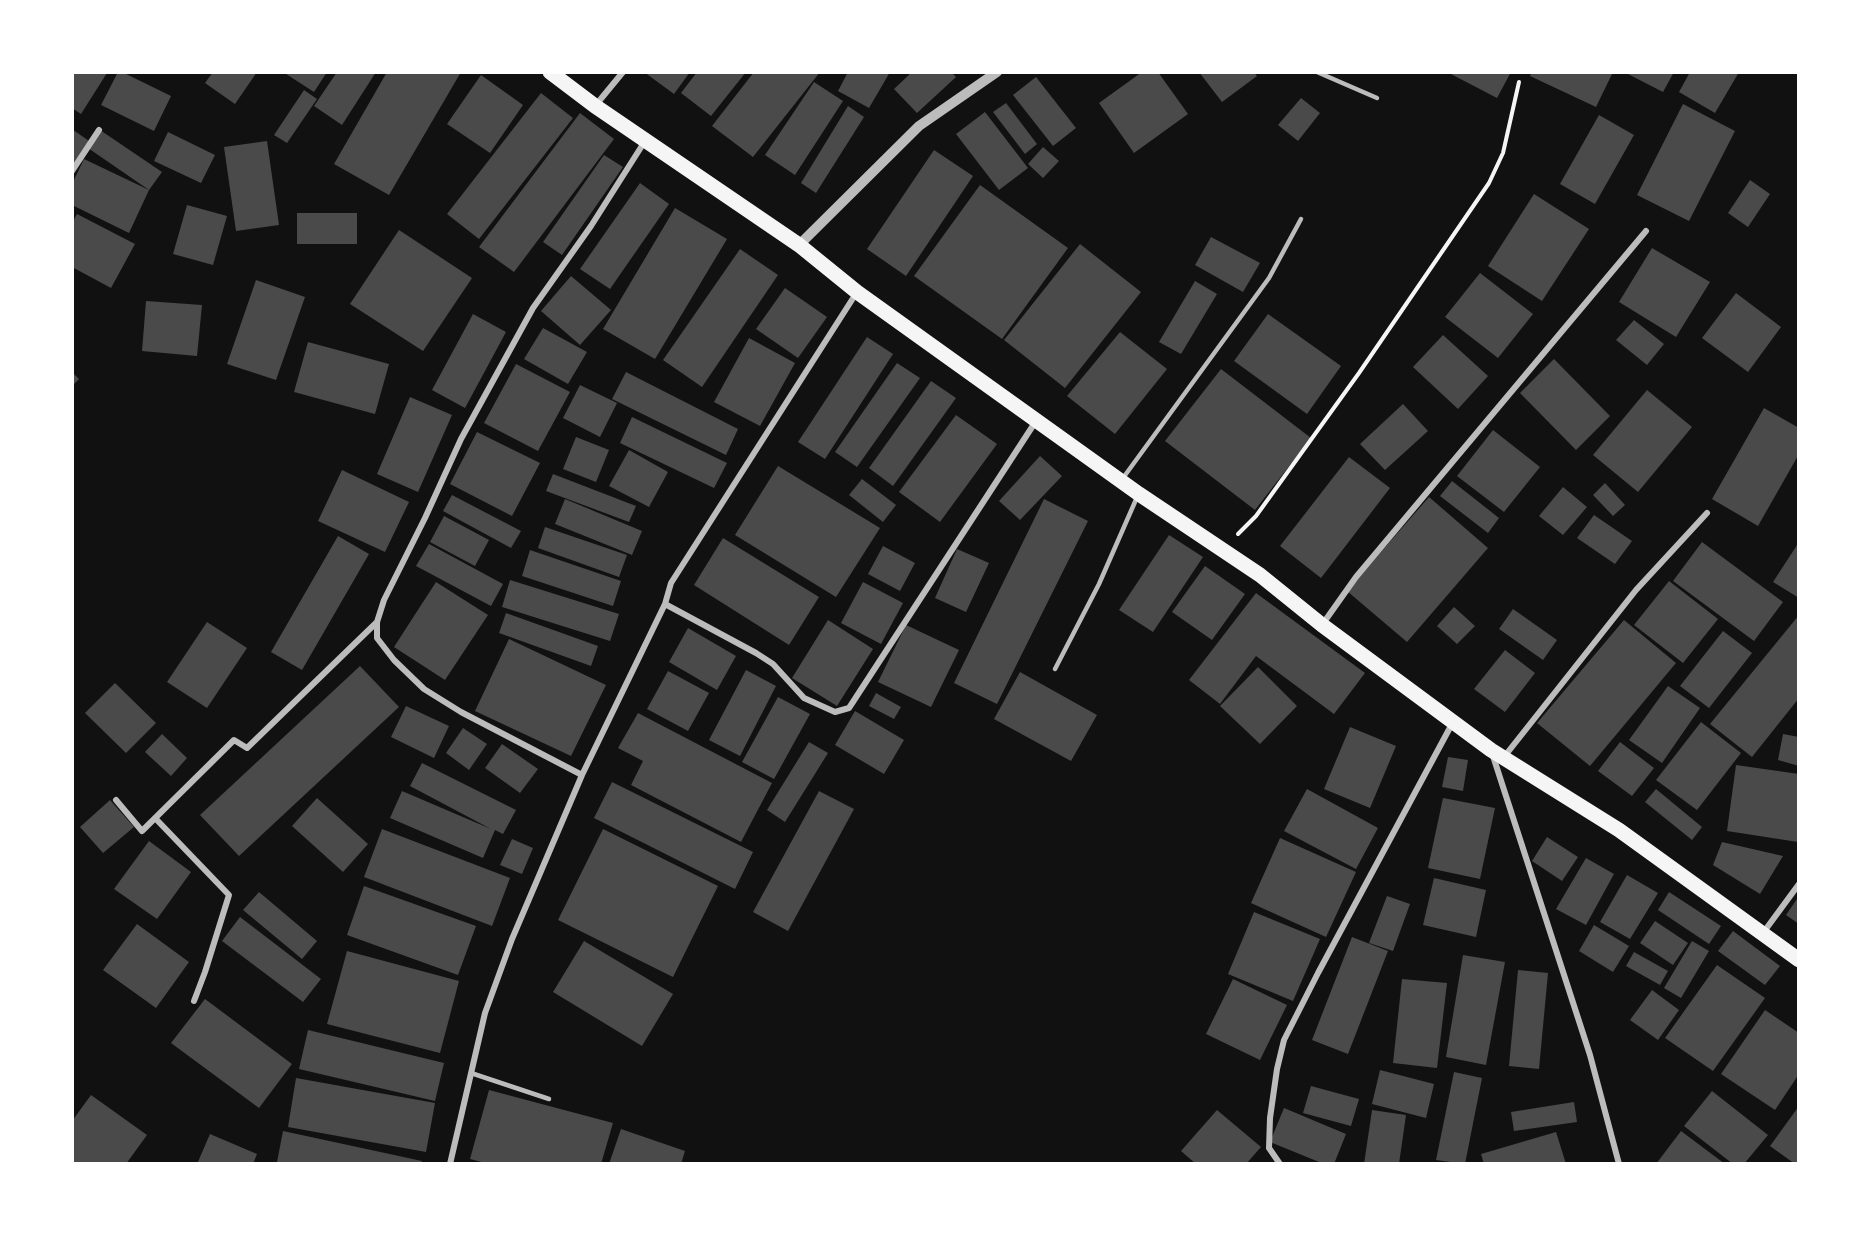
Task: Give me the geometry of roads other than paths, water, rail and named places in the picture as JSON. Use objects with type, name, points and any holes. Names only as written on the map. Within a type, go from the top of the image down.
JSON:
[{"type":"main road","points":[[550,72],[645,141],[799,245],[857,292],[1138,494],[1260,575],[1322,625],[1498,754],[1619,830],[1799,960]]},
{"type":"street","points":[[595,106],[623,72]]},
{"type":"street","points":[[799,245],[919,126],[997,72]]},
{"type":"street","points":[[72,171],[99,130]]},
{"type":"street","points":[[582,775],[461,712],[424,689],[394,660],[377,638],[377,622],[384,600],[426,518],[461,439],[532,308],[591,226],[645,141]]},
{"type":"street","points":[[1322,625],[1356,577],[1646,231]]},
{"type":"street","points":[[450,1164],[486,1013],[512,939],[582,775],[665,604],[671,583],[857,292]]},
{"type":"street","points":[[665,604],[756,652],[773,664],[804,698],[835,712],[849,708],[1037,420]]},
{"type":"street","points":[[1619,1164],[1590,1055],[1498,754],[1636,590],[1707,513]]},
{"type":"street","points":[[116,800],[142,831],[234,740],[247,748],[377,622]]},
{"type":"street","points":[[1280,1164],[1269,1148],[1269,1138],[1273,1092],[1284,1040],[1453,722]]},
{"type":"street","points":[[155,818],[229,895],[206,972],[194,1001]]},
{"type":"street","points":[[1762,934],[1799,884]]},
{"type":"lane","points":[[1317,72],[1377,98]]},
{"type":"lane","points":[[1121,480],[1269,278],[1301,219]]},
{"type":"lane","points":[[1055,669],[1099,584],[1138,494]]},
{"type":"lane","points":[[471,1073],[549,1099]]}]
